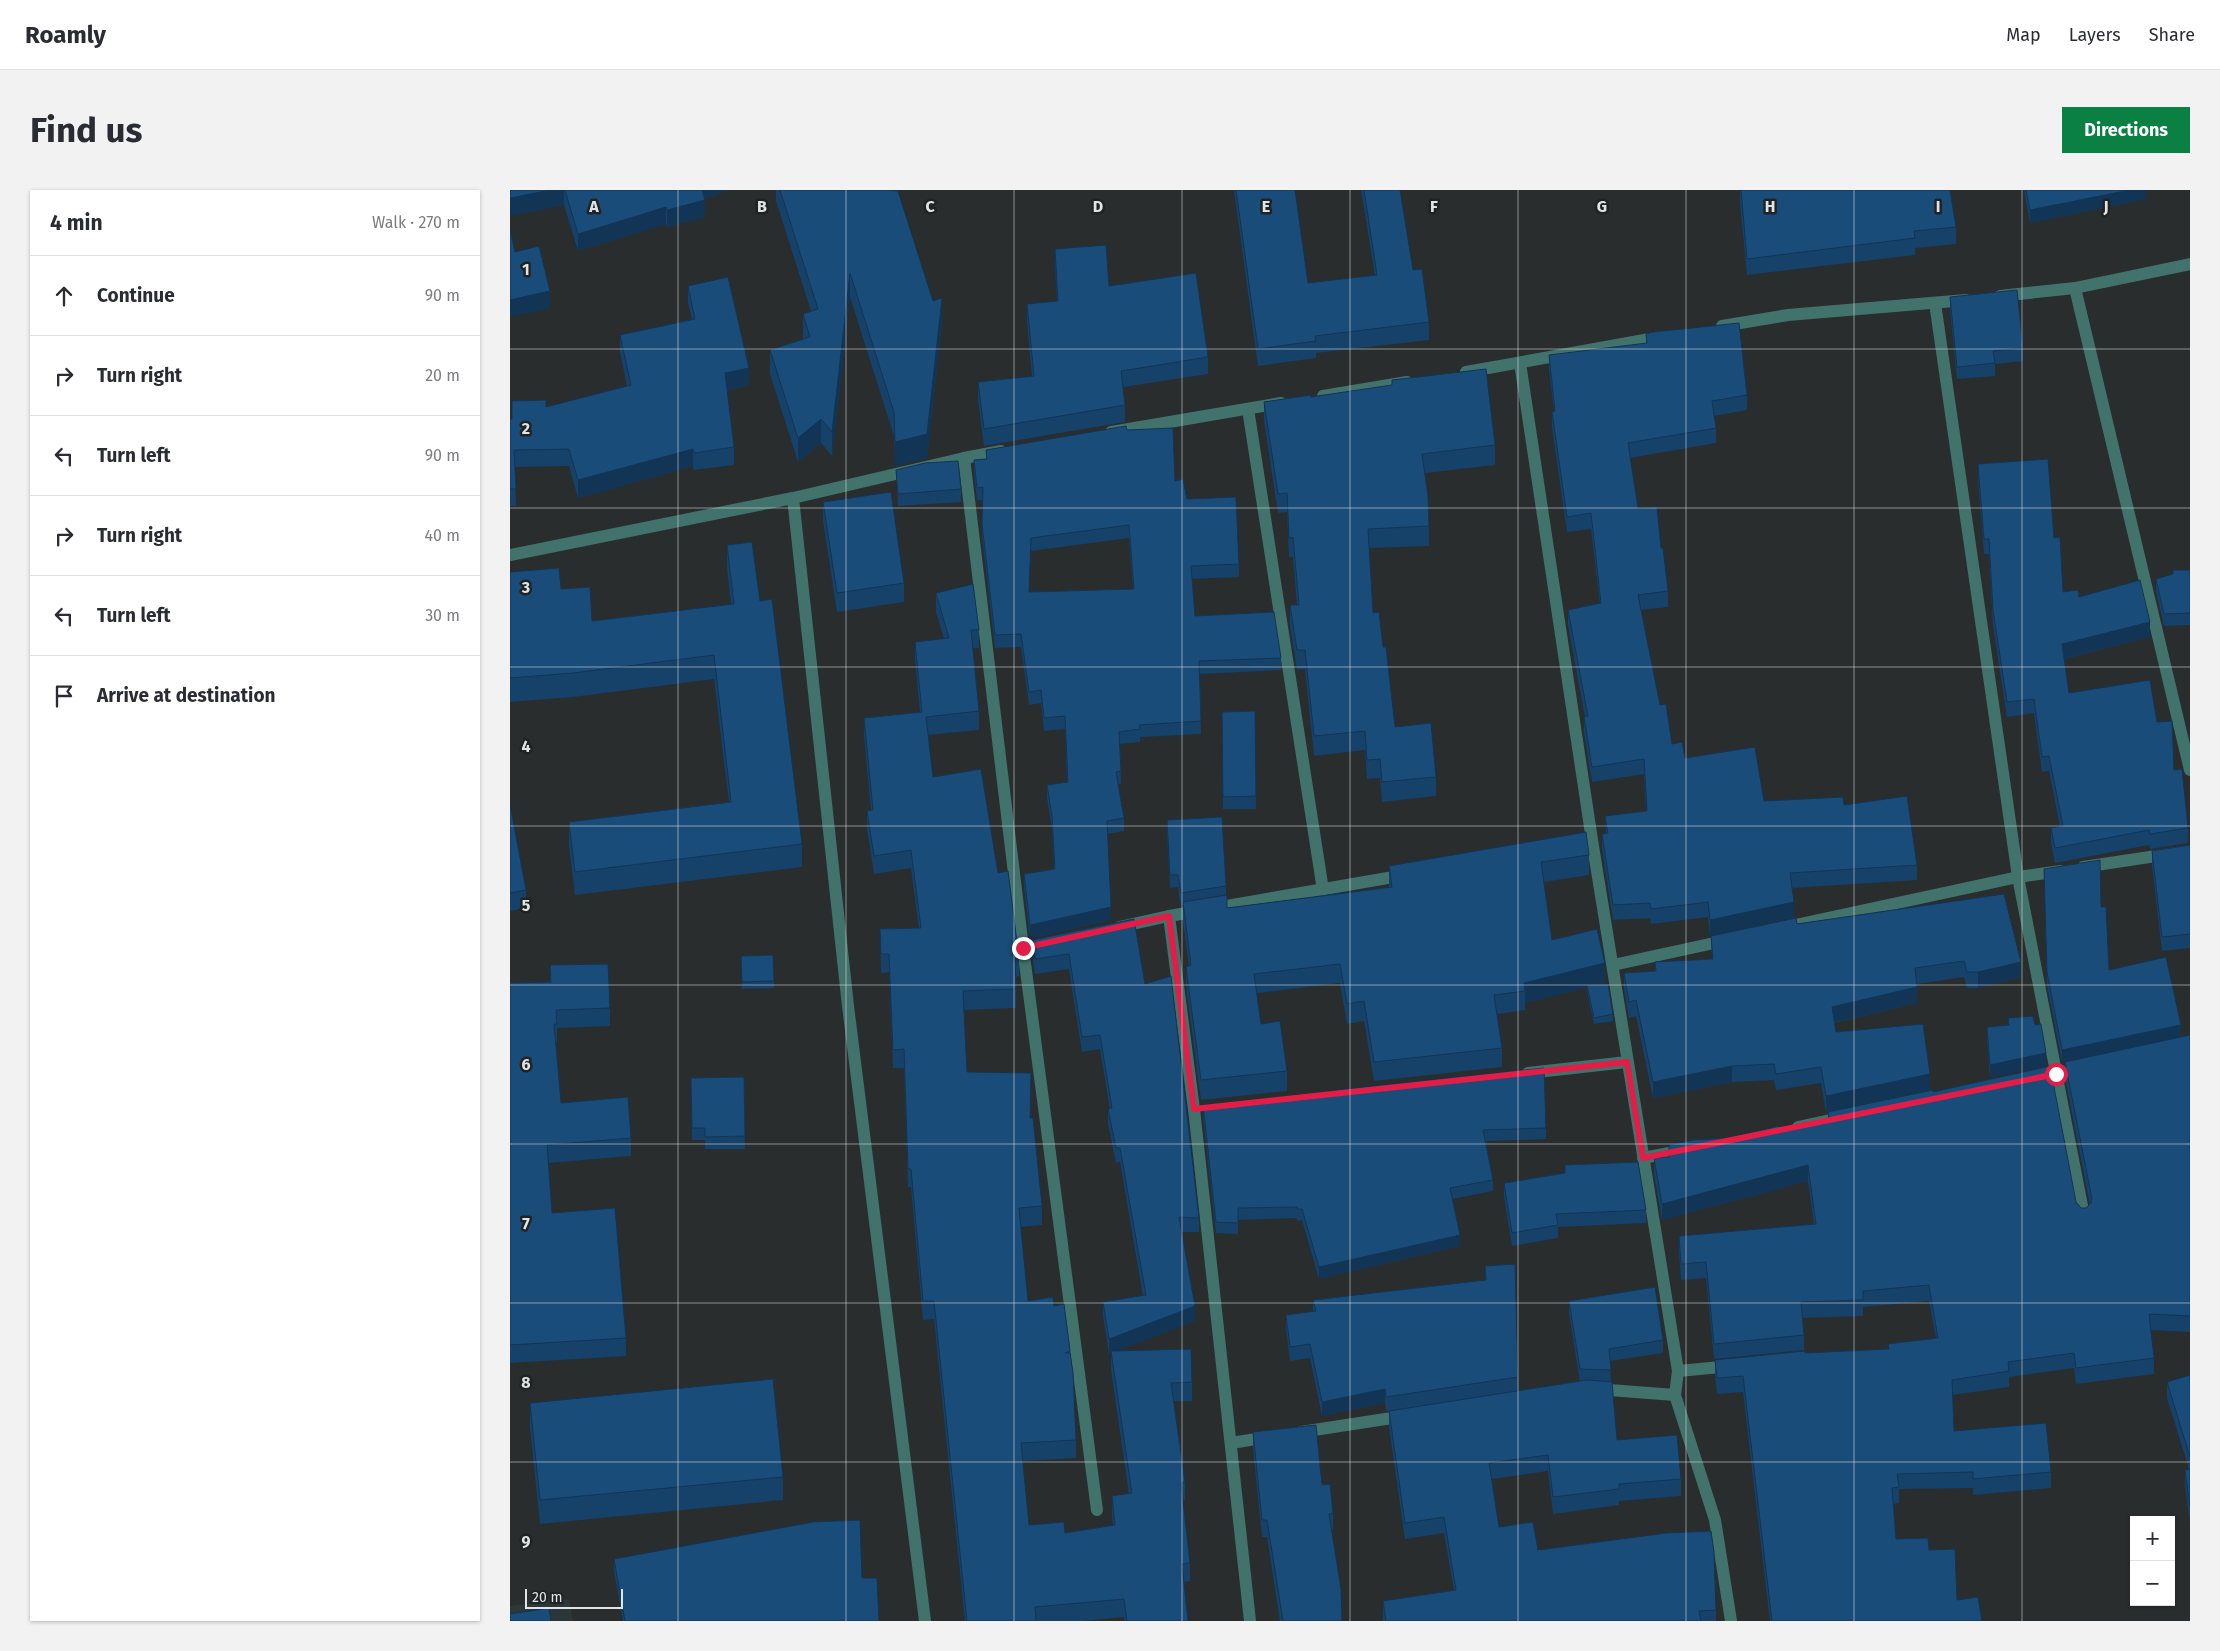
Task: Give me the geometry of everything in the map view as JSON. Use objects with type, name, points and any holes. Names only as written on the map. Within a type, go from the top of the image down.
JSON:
[{"type":"street","points":[[1711,328],[1788,315],[1935,303],[2075,288],[2190,264]]},
{"type":"street","points":[[2075,288],[2190,770]]},
{"type":"street","points":[[1935,303],[2018,877],[2084,1216]]},
{"type":"street","points":[[1452,374],[1673,335]]},
{"type":"street","points":[[1520,363],[1587,841],[1613,964],[1627,1062],[1678,1372],[1676,1395],[1715,1520],[1731,1621]]},
{"type":"street","points":[[1101,434],[1423,379]]},
{"type":"street","points":[[1248,409],[1323,890]]},
{"type":"street","points":[[510,555],[793,498],[964,458],[1013,449]]},
{"type":"street","points":[[964,458],[1028,947],[1097,1510]]},
{"type":"street","points":[[793,498],[848,1006],[925,1621]]},
{"type":"street","points":[[1777,929],[2018,877],[2190,851]]},
{"type":"street","points":[[1111,929],[1169,916],[1419,872]]},
{"type":"street","points":[[1169,916],[1199,1109],[1250,1621]]},
{"type":"street","points":[[1613,964],[1738,938]]},
{"type":"street","points":[[1519,1074],[1627,1062]]},
{"type":"street","points":[[1787,1129],[1855,1115]]},
{"type":"street","points":[[1643,1158],[1701,1146]]},
{"type":"street","points":[[1678,1372],[1745,1365]]},
{"type":"street","points":[[1587,1389],[1676,1395]]},
{"type":"street","points":[[1231,1443],[1414,1415]]},
{"type":"shaded area","points":[[569,1599],[573,1621],[510,1621],[510,1606]]},
{"type":"building","points":[[510,190],[551,190],[510,198]]},
{"type":"building","points":[[565,190],[702,190],[705,200],[667,210],[666,207],[578,234]]},
{"type":"building","points":[[780,190],[898,191],[933,301],[942,298],[927,434],[895,442],[894,412],[850,273],[832,432],[821,419],[798,438],[770,350],[810,337],[803,314],[818,309]]},
{"type":"building","points":[[1236,190],[1295,190],[1308,283],[1377,275],[1364,190],[1400,190],[1413,270],[1422,269],[1429,322],[1315,336],[1316,341],[1258,349]]},
{"type":"building","points":[[1741,190],[1950,190],[1956,227],[1914,231],[1915,238],[1747,259]]},
{"type":"building","points":[[2026,190],[2130,190],[2030,210]]},
{"type":"building","points":[[510,229],[515,252],[539,246],[550,291],[510,300]]},
{"type":"building","points":[[1106,245],[1109,286],[1196,273],[1208,357],[1121,371],[1125,405],[984,429],[978,382],[1034,376],[1027,304],[1058,301],[1055,249]]},
{"type":"building","points":[[728,277],[749,368],[725,373],[734,447],[694,453],[693,449],[578,480],[569,449],[514,450],[516,489],[510,489],[510,419],[512,419],[512,401],[546,400],[546,407],[631,385],[620,335],[695,319],[688,286]]},
{"type":"building","points":[[2017,290],[2023,348],[1993,351],[1995,363],[1957,367],[1950,297]]},
{"type":"building","points":[[1739,323],[1747,395],[1712,401],[1716,428],[1628,443],[1638,508],[1657,507],[1661,548],[1663,548],[1668,591],[1638,595],[1660,705],[1666,704],[1672,744],[1682,742],[1685,758],[1755,747],[1764,801],[1843,797],[1844,805],[1907,796],[1917,865],[1790,873],[1794,902],[1710,920],[1708,902],[1651,909],[1650,903],[1613,905],[1602,834],[1608,833],[1605,816],[1647,811],[1644,759],[1592,767],[1584,717],[1588,716],[1568,610],[1601,603],[1591,513],[1567,517],[1552,412],[1555,411],[1549,355],[1647,343],[1646,334],[1654,332]]},
{"type":"building","points":[[1486,369],[1495,445],[1422,454],[1428,496],[1429,526],[1368,529],[1373,613],[1379,612],[1383,647],[1386,647],[1395,727],[1431,723],[1436,777],[1382,782],[1380,759],[1367,760],[1365,731],[1314,736],[1305,650],[1297,650],[1290,605],[1299,605],[1293,537],[1289,538],[1287,493],[1278,494],[1264,402],[1392,385],[1392,380]]},
{"type":"building","points":[[1126,426],[1127,430],[1173,428],[1175,481],[1183,479],[1187,499],[1236,497],[1239,564],[1191,566],[1195,616],[1274,612],[1281,658],[1199,661],[1201,721],[1139,725],[1140,729],[1119,732],[1121,771],[1116,772],[1124,818],[1107,821],[1111,907],[1030,925],[1024,874],[1055,869],[1052,816],[1047,785],[1068,782],[1065,716],[1044,718],[1041,690],[1029,692],[1021,634],[995,635],[982,524],[983,487],[977,488],[974,460],[987,459],[986,450]],"holes":[[[1129,525],[1134,589],[1029,592],[1031,538]]]},
{"type":"building","points":[[2048,459],[2054,538],[2060,537],[2063,592],[2078,590],[2079,597],[2140,580],[2150,622],[2062,644],[2069,693],[2150,680],[2157,722],[2172,721],[2174,770],[2182,769],[2188,828],[2150,834],[2149,830],[2055,848],[2051,828],[2063,826],[2049,756],[2042,757],[2034,699],[2007,702],[1993,610],[1989,539],[1984,539],[1978,464]]},
{"type":"building","points":[[958,461],[961,489],[898,494],[896,470],[925,463]]},
{"type":"building","points":[[891,492],[904,583],[837,593],[823,502]]},
{"type":"building","points":[[752,542],[760,601],[772,599],[802,844],[575,872],[569,822],[731,802],[714,655],[573,673],[510,678],[510,572],[559,568],[561,589],[590,587],[592,621],[734,604],[727,545]]},
{"type":"building","points":[[2173,570],[2190,570],[2190,613],[2164,614],[2156,579],[2173,574]]},
{"type":"building","points":[[973,584],[979,630],[971,630],[979,711],[926,717],[933,777],[981,769],[998,873],[1008,871],[1019,958],[1015,959],[1016,989],[963,991],[967,1072],[1031,1073],[1030,1118],[1033,1118],[1042,1206],[1019,1208],[1028,1301],[1053,1297],[1054,1306],[1064,1304],[1070,1351],[1065,1353],[1070,1353],[1073,1373],[1076,1440],[1021,1443],[1029,1525],[1064,1522],[1065,1533],[1115,1525],[1112,1496],[1132,1493],[1111,1351],[1191,1349],[1192,1382],[1171,1383],[1185,1482],[1181,1483],[1190,1563],[1182,1564],[1188,1621],[1127,1621],[1124,1599],[1035,1607],[1036,1621],[967,1621],[934,1301],[923,1301],[911,1169],[908,1169],[904,1049],[893,1050],[889,954],[881,954],[880,929],[921,928],[911,850],[874,856],[867,811],[873,810],[864,718],[922,712],[915,642],[949,638],[936,593]]},
{"type":"building","points":[[1255,711],[1256,796],[1223,797],[1222,712]]},
{"type":"building","points":[[510,804],[526,890],[510,893]]},
{"type":"building","points":[[1222,817],[1226,886],[1181,893],[1178,875],[1170,875],[1167,820]]},
{"type":"building","points":[[1586,832],[1589,855],[1541,862],[1552,940],[1597,929],[1605,963],[1524,983],[1525,991],[1494,995],[1502,1048],[1374,1062],[1364,1001],[1347,1004],[1340,964],[1254,974],[1261,1024],[1280,1021],[1287,1071],[1201,1080],[1186,967],[1191,965],[1183,902],[1227,895],[1227,908],[1392,887],[1389,866]]},
{"type":"building","points":[[2190,845],[2190,934],[2162,937],[2152,851]]},
{"type":"building","points":[[2100,860],[2101,907],[2106,907],[2109,970],[2166,957],[2181,1025],[2062,1050],[2047,972],[2044,869]]},
{"type":"building","points":[[2004,894],[2021,962],[1978,972],[1967,972],[1964,961],[1915,968],[1917,987],[1832,1007],[1836,1032],[1923,1024],[1930,1074],[1826,1096],[1821,1067],[1776,1074],[1774,1064],[1732,1066],[1653,1082],[1636,1000],[1629,1002],[1624,973],[1656,971],[1655,962],[1713,959],[1711,936],[1796,918],[1797,924]]},
{"type":"building","points":[[1134,919],[1145,984],[1171,976],[1199,1218],[1179,1217],[1195,1306],[1109,1339],[1103,1302],[1146,1295],[1120,1148],[1116,1148],[1108,1109],[1112,1108],[1100,1035],[1082,1037],[1069,954],[1035,959],[1032,940]]},
{"type":"building","points":[[773,955],[774,981],[742,982],[741,956]]},
{"type":"building","points":[[608,964],[610,1008],[556,1010],[557,1024],[554,1024],[561,1103],[628,1097],[631,1138],[547,1145],[552,1213],[615,1208],[626,1338],[510,1345],[510,983],[551,982],[550,965]]},
{"type":"building","points":[[1608,984],[1613,1014],[1594,1018],[1587,985]]},
{"type":"building","points":[[2033,1016],[2035,1025],[2041,1024],[2046,1053],[1990,1065],[1987,1027],[2009,1025],[2008,1018]]},
{"type":"building","points":[[2190,1035],[2190,1316],[2149,1314],[2154,1358],[2076,1368],[2074,1353],[2008,1362],[2009,1371],[1952,1380],[1954,1431],[2046,1423],[2051,1472],[1973,1479],[1973,1472],[1897,1474],[1899,1487],[1892,1488],[1896,1539],[1928,1538],[1929,1550],[1955,1549],[1957,1600],[1978,1597],[1982,1621],[1772,1621],[1743,1376],[1717,1378],[1715,1360],[1805,1351],[1805,1353],[1889,1349],[1888,1344],[1938,1338],[1929,1285],[1863,1291],[1863,1300],[1801,1302],[1804,1335],[1714,1344],[1706,1262],[1681,1264],[1679,1236],[1816,1224],[1808,1165],[1662,1204],[1654,1158],[1669,1157],[1669,1145],[1693,1140],[1731,1138],[1779,1126],[1779,1128],[1830,1121],[1828,1112],[1933,1090],[1933,1092],[2050,1066],[2076,1202],[2081,1208],[2086,1208],[2092,1199],[2065,1062]]},
{"type":"building","points":[[1544,1068],[1546,1128],[1483,1130],[1493,1180],[1450,1188],[1460,1235],[1319,1267],[1302,1209],[1297,1209],[1297,1207],[1238,1208],[1238,1223],[1216,1222],[1203,1105],[1337,1092],[1337,1090]]},
{"type":"building","points":[[744,1077],[745,1136],[705,1137],[705,1128],[692,1128],[691,1078]]},
{"type":"building","points":[[1638,1162],[1646,1210],[1556,1214],[1558,1225],[1512,1233],[1504,1183],[1565,1173],[1565,1165]]},
{"type":"building","points":[[1515,1264],[1518,1377],[1386,1397],[1385,1389],[1322,1402],[1310,1344],[1290,1347],[1286,1315],[1316,1311],[1313,1300],[1486,1280],[1485,1266]]},
{"type":"building","points":[[1655,1287],[1663,1340],[1609,1349],[1611,1370],[1580,1369],[1569,1301]]},
{"type":"building","points":[[2190,1375],[2190,1457],[2167,1382]]},
{"type":"building","points":[[773,1379],[783,1477],[540,1500],[530,1403]]},
{"type":"building","points":[[1587,1380],[1612,1382],[1617,1440],[1677,1435],[1681,1479],[1619,1484],[1619,1489],[1553,1497],[1548,1455],[1489,1463],[1499,1527],[1533,1522],[1538,1550],[1667,1533],[1711,1531],[1714,1552],[1716,1610],[1699,1611],[1701,1621],[1386,1621],[1383,1601],[1456,1590],[1444,1517],[1405,1523],[1389,1411]]},
{"type":"building","points":[[1316,1425],[1322,1485],[1330,1484],[1333,1513],[1329,1514],[1341,1589],[1342,1621],[1283,1621],[1267,1520],[1262,1520],[1253,1432]]},
{"type":"building","points":[[2190,1469],[2190,1507],[2185,1470]]},
{"type":"building","points":[[860,1520],[862,1578],[877,1578],[879,1621],[625,1621],[614,1559],[813,1522]]},
{"type":"building","points":[[549,1608],[551,1621],[510,1621],[510,1614]]},
{"type":"route","points":[[1023,948],[1169,916],[1194,1109],[1627,1062],[1643,1158],[2056,1074]]}]
